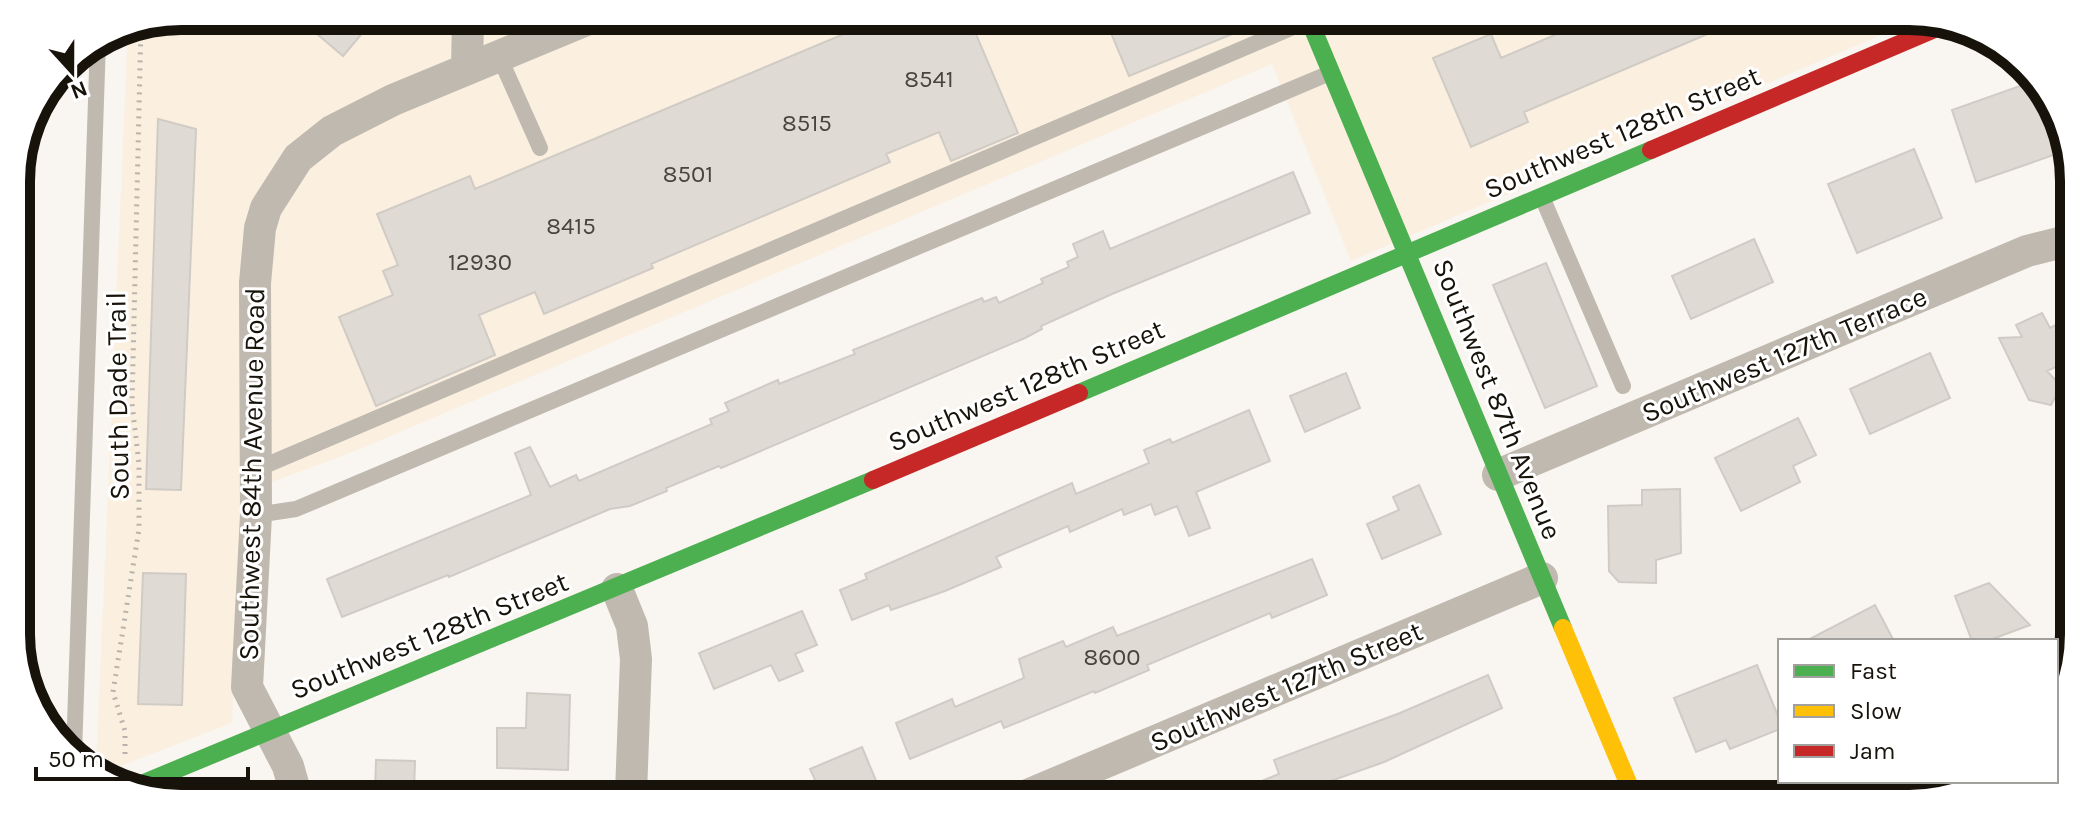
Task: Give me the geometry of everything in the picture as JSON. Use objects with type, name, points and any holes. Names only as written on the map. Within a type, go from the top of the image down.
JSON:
[{"type":"street","points":[[467,69],[468,30]]},
{"type":"street","name":"Southwest 84th Avenue Road","points":[[293,785],[288,766],[247,687],[256,515],[255,283],[260,228],[274,191],[298,158],[332,131],[359,116],[562,30]]},
{"type":"street","name":"Southwest 87th Avenue","points":[[1312,30],[1409,254],[1629,785]]},
{"type":"street","name":"Southwest 128th Street","points":[[149,781],[617,589],[1929,32]]},
{"type":"street","name":"Southwest 127th Terrace","points":[[1498,475],[2027,251],[2060,243]]},
{"type":"street","name":"Southwest 127th Street","points":[[1051,785],[1542,578]]},
{"type":"street","points":[[617,589],[632,626],[636,659],[631,785]]},
{"type":"lane","points":[[255,470],[1289,30]]},
{"type":"lane","points":[[74,741],[98,55]]},
{"type":"lane","points":[[499,56],[540,148]]},
{"type":"lane","points":[[256,515],[296,509],[1332,72]]},
{"type":"lane","points":[[1542,197],[1623,386]]},
{"type":"path","name":"South Dade Trail","points":[[125,763],[125,731],[113,692],[139,529],[139,464],[132,404],[141,36]]},
{"type":"shaded area","points":[[171,30],[1892,30],[1351,261],[1272,64],[350,453],[242,493],[232,723],[113,769],[96,760],[127,40]]},
{"type":"building","points":[[312,30],[365,30],[343,56]]},
{"type":"building","points":[[842,30],[974,30],[1018,133],[951,161],[939,132],[886,154],[890,162],[651,264],[653,268],[544,314],[535,292],[479,315],[495,355],[376,406],[339,317],[393,295],[383,271],[398,265],[377,214],[470,176],[475,189],[844,34]]},
{"type":"building","points":[[1110,30],[1242,30],[1129,76]]},
{"type":"building","points":[[1567,30],[1717,30],[1524,112],[1528,122],[1471,147],[1433,58],[1491,34],[1501,58]]},
{"type":"building","points":[[2025,84],[2044,114],[2057,154],[1976,182],[1952,110]]},
{"type":"building","points":[[158,119],[196,129],[181,490],[146,489]]},
{"type":"building","points":[[1914,149],[1942,218],[1857,253],[1828,184]]},
{"type":"building","points":[[1293,172],[1310,213],[1112,294],[1041,326],[1042,329],[1025,338],[721,468],[719,466],[666,488],[667,491],[630,506],[610,509],[449,577],[342,617],[327,579],[531,495],[515,453],[530,447],[550,487],[576,475],[579,481],[712,424],[710,419],[729,411],[725,403],[778,380],[779,384],[855,354],[853,350],[982,298],[984,302],[996,297],[999,303],[1043,283],[1041,279],[1069,267],[1067,262],[1078,257],[1073,244],[1103,231],[1110,249]]},
{"type":"building","points":[[1754,239],[1773,282],[1691,319],[1672,276]]},
{"type":"building","points":[[1546,263],[1597,386],[1545,408],[1493,285]]},
{"type":"building","points":[[2042,313],[2050,328],[2060,323],[2060,365],[2047,371],[2060,385],[2051,405],[2029,400],[1999,338],[2022,337],[2016,325]]},
{"type":"building","points":[[1930,353],[1950,398],[1870,434],[1850,389]]},
{"type":"building","points":[[1346,373],[1360,408],[1305,432],[1290,396]]},
{"type":"building","points":[[1249,410],[1270,461],[1196,492],[1210,528],[1189,536],[1177,506],[1155,515],[1151,504],[1124,515],[1122,509],[1070,532],[1068,526],[996,557],[1001,567],[945,591],[891,610],[889,605],[852,620],[840,590],[867,579],[865,574],[1072,483],[1076,494],[1149,463],[1144,450],[1170,439],[1172,443]]},
{"type":"building","points":[[1798,418],[1816,455],[1793,466],[1800,482],[1741,511],[1715,458]]},
{"type":"building","points":[[1419,485],[1441,534],[1382,559],[1367,524],[1399,510],[1393,497]]},
{"type":"building","points":[[1680,489],[1681,553],[1656,560],[1656,583],[1619,582],[1609,571],[1608,506],[1642,505],[1642,490]]},
{"type":"building","points":[[1312,559],[1327,595],[1272,618],[1270,613],[1147,665],[1149,670],[1095,693],[1004,728],[1001,721],[910,759],[896,723],[952,699],[955,707],[1024,678],[1019,659],[1063,641],[1066,647],[1113,627],[1117,636]]},
{"type":"building","points":[[143,573],[186,574],[182,705],[138,704]]},
{"type":"building","points":[[1989,583],[2030,625],[1992,639],[1971,639],[1955,596]]},
{"type":"building","points":[[1875,605],[1893,639],[1810,639]]},
{"type":"building","points":[[802,611],[817,645],[795,654],[803,671],[779,681],[771,665],[714,689],[699,653]]},
{"type":"building","points":[[1757,665],[1778,716],[1778,730],[1730,749],[1726,740],[1696,752],[1674,698]]},
{"type":"building","points":[[1488,675],[1502,708],[1384,762],[1322,785],[1252,785],[1279,774],[1274,760],[1400,713]]},
{"type":"building","points":[[527,693],[570,695],[568,770],[497,768],[497,728],[526,728]]},
{"type":"building","points":[[862,747],[877,783],[817,785],[810,769]]},
{"type":"building","points":[[376,760],[415,761],[414,785],[375,785]]},
{"type":"traffic: fast","points":[[1313,30],[1563,628]]},
{"type":"traffic: fast","points":[[1079,393],[1651,150]]},
{"type":"traffic: fast","points":[[148,781],[873,480]]},
{"type":"traffic: slow","points":[[1563,628],[1629,785]]},
{"type":"traffic: jam","points":[[1651,150],[1929,32]]},
{"type":"traffic: jam","points":[[873,480],[1079,393]]}]
